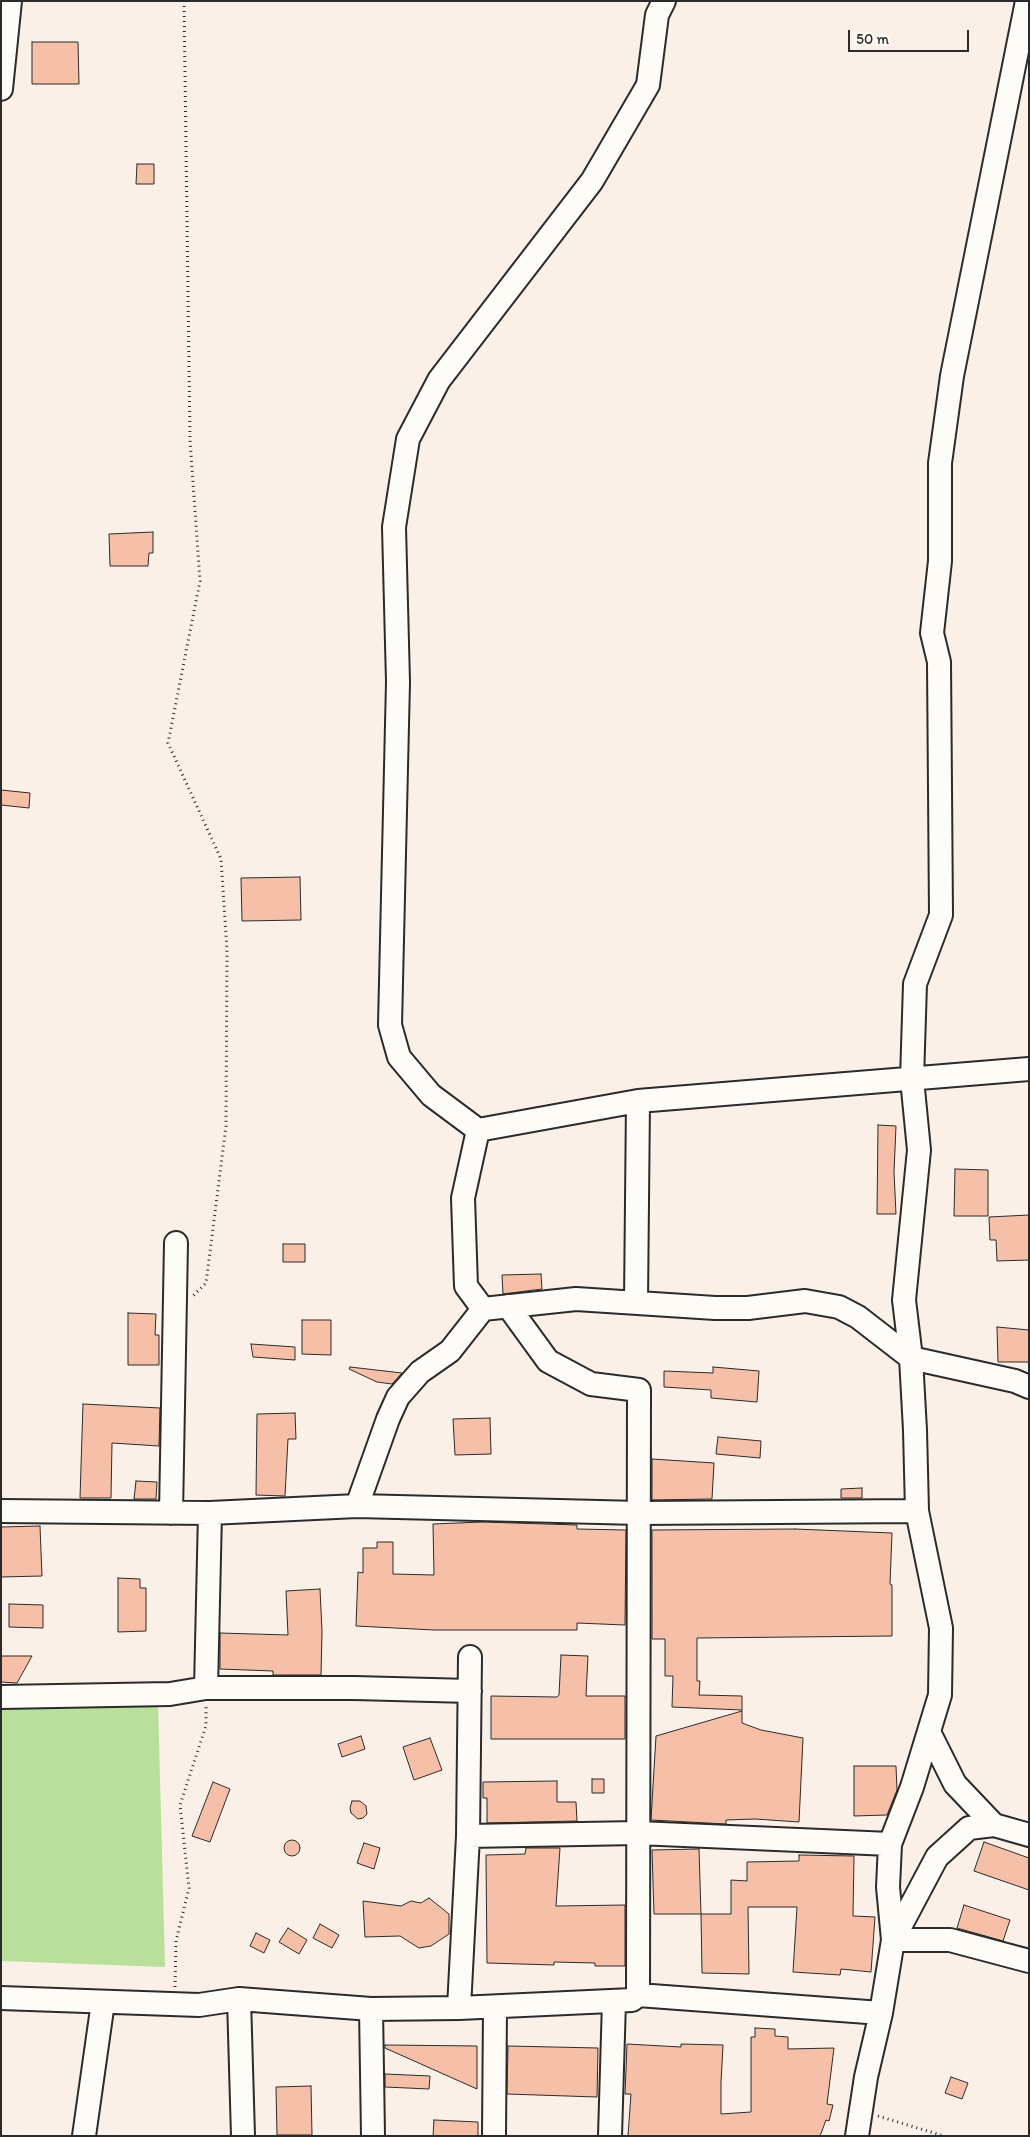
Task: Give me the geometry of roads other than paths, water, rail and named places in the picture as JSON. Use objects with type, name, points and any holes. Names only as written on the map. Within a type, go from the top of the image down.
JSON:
[{"type":"street","points":[[1,89],[10,1]]},
{"type":"street","points":[[664,1],[657,15],[648,85],[597,173],[439,380],[408,439],[394,527],[398,682],[390,1025],[399,1057],[431,1095],[478,1130],[638,1101],[1029,1069]]},
{"type":"street","points":[[857,2136],[866,2077],[893,1940],[888,1886],[890,1844],[912,1787],[940,1695],[941,1628],[917,1512],[916,1430],[911,1358],[904,1300],[919,1150],[912,1079],[915,984],[941,915],[939,662],[932,633],[940,561],[940,463],[952,376],[1027,1]]},
{"type":"street","points":[[636,1302],[638,1101]]},
{"type":"street","points":[[478,1130],[463,1198],[466,1286],[483,1309]]},
{"type":"street","points":[[171,1513],[176,1243]]},
{"type":"street","points":[[357,1506],[398,1397],[420,1372],[450,1351],[483,1309],[576,1299],[724,1308],[748,1308],[804,1301],[839,1307],[858,1317],[911,1358],[1015,1381],[1029,1387]]},
{"type":"street","points":[[508,1306],[548,1361],[591,1384],[639,1390],[638,1995]]},
{"type":"street","points":[[1,1511],[210,1513],[357,1506],[639,1513],[917,1512]]},
{"type":"street","points":[[206,1688],[210,1513]]},
{"type":"street","points":[[459,2008],[468,1836],[470,1657]]},
{"type":"street","points":[[1,1697],[170,1694],[206,1688],[354,1688],[470,1691]]},
{"type":"street","points":[[929,1732],[955,1784],[994,1825]]},
{"type":"street","points":[[893,1940],[937,1857],[969,1828],[994,1825],[1029,1835]]},
{"type":"street","points":[[468,1836],[638,1833],[890,1844]]},
{"type":"street","points":[[893,1940],[950,1940],[1029,1961]]},
{"type":"street","points":[[1,1998],[199,2005],[239,1999],[371,2009],[495,2007],[614,2001],[632,2000],[638,1995],[880,2013]]},
{"type":"street","points":[[239,1999],[243,2136]]},
{"type":"street","points":[[610,2136],[614,2001]]},
{"type":"street","points":[[84,2136],[103,2002]]},
{"type":"street","points":[[494,2136],[495,2007]]},
{"type":"street","points":[[371,2009],[373,2136]]}]
